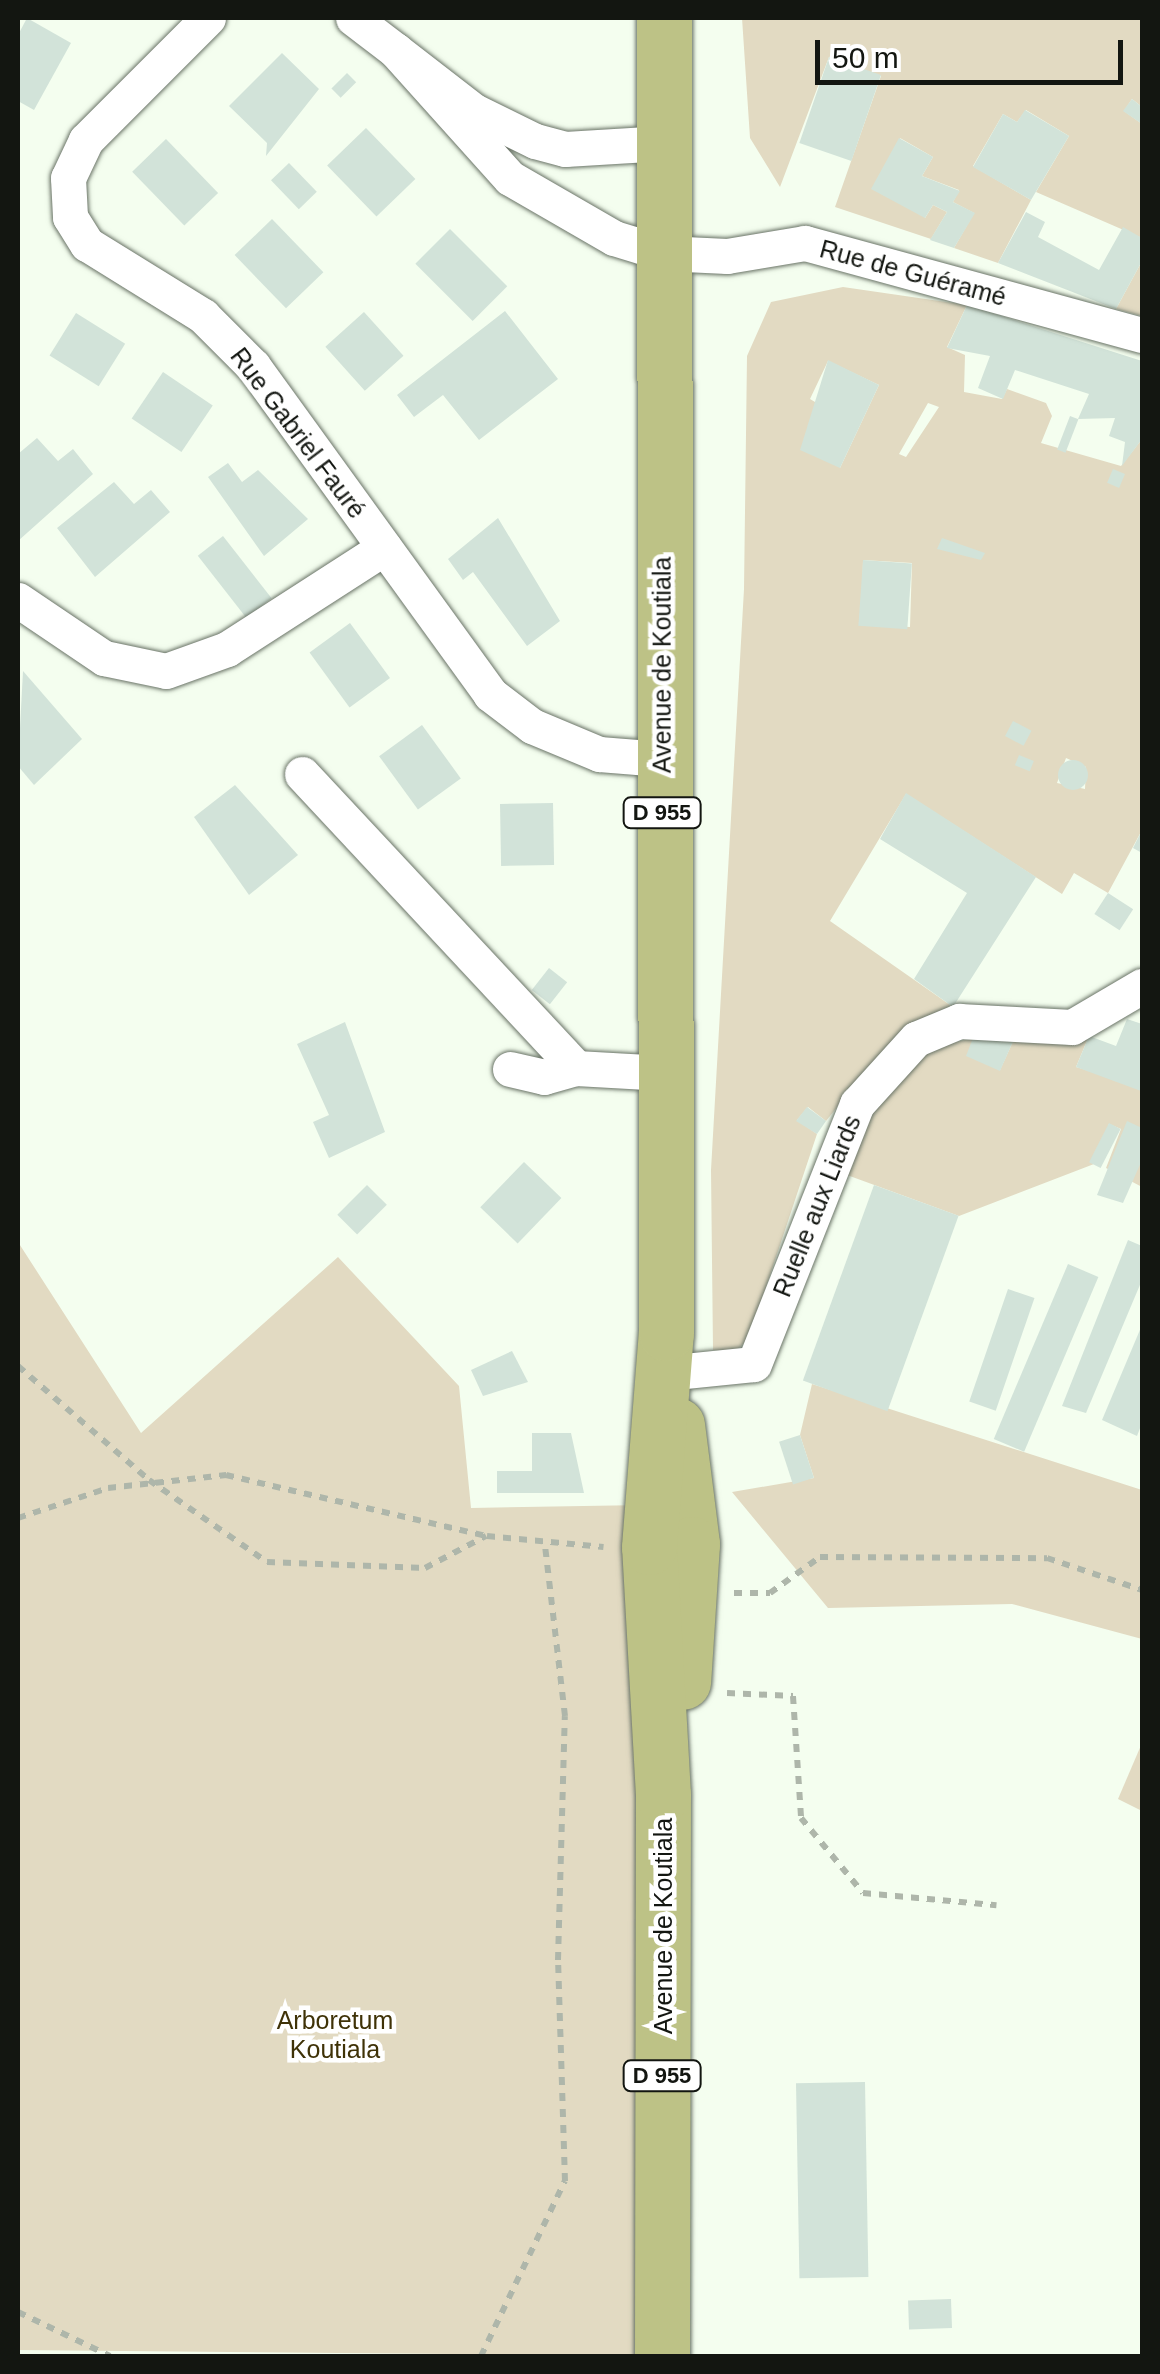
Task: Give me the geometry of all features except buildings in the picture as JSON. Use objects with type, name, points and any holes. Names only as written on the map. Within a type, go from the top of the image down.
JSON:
[{"type":"main road","name":"Avenue de Koutiala","points":[[662,2356],[663,1795],[649,1548],[665,1373],[664,18]]},
{"type":"main road","name":"Avenue de Koutiala","points":[[663,1795],[680,1696],[692,1544],[665,1373]]},
{"type":"street","name":"Rue Gabriel Fauré","points":[[208,18],[86,140],[68,178],[70,217],[87,244],[202,316],[253,366],[490,694],[532,726],[599,754],[662,759]]},
{"type":"street","name":"Rue de Guéramé","points":[[353,18],[474,110],[535,142],[565,149],[664,143]]},
{"type":"street","name":"Rue de Guéramé","points":[[396,50],[510,178],[614,238],[663,254],[805,243],[1142,335]]},
{"type":"street","points":[[18,600],[104,658],[166,670],[227,649],[384,548]]},
{"type":"street","points":[[302,774],[576,1068]]},
{"type":"street","name":"Ruelle aux Liards","points":[[665,1373],[754,1364],[857,1104],[916,1039],[959,1021],[1072,1027],[1142,986]]},
{"type":"street","points":[[510,1069],[544,1077],[576,1068],[665,1073]]},
{"type":"path","points":[[18,1366],[149,1480],[267,1562],[424,1568],[487,1536]]},
{"type":"path","points":[[18,1518],[149,1480],[226,1474],[487,1536],[545,1545],[621,1547]]},
{"type":"path","points":[[481,2356],[565,2181],[558,1960],[566,1716],[545,1545]]},
{"type":"path","points":[[733,1593],[770,1593],[820,1557],[1047,1558],[1142,1590]]},
{"type":"path","points":[[680,1696],[792,1696],[802,1818],[863,1893],[996,1905]]},
{"type":"path","points":[[18,2312],[110,2356]]},
{"type":"green space","points":[[742,18],[1142,18],[1142,107],[1132,99],[1124,111],[1142,124],[1142,238],[1036,192],[1069,136],[1026,110],[1017,122],[1003,114],[973,166],[1031,200],[998,263],[954,248],[974,213],[953,202],[959,190],[922,176],[933,157],[900,138],[925,218],[933,205],[947,212],[931,239],[835,207],[881,76],[829,57],[780,187],[750,138]]},
{"type":"green space","points":[[1142,261],[1142,316],[1116,309]]},
{"type":"green space","points":[[843,287],[967,305],[947,347],[965,355],[964,392],[1002,399],[1007,389],[1046,403],[1052,416],[1041,443],[1121,466],[1142,439],[1142,830],[1108,893],[1074,873],[1062,894],[906,794],[830,921],[953,1007],[874,1061],[826,1121],[808,1107],[797,1120],[817,1134],[749,1338],[734,1353],[713,1350],[711,1170],[744,589],[747,356],[771,302]],"holes":[[[828,361],[879,385],[840,468],[820,405],[810,399]],[[928,403],[939,407],[906,457],[899,454]],[[863,560],[912,563],[910,627],[862,625]],[[1066,758],[1086,767],[1085,789],[1057,783]]]},
{"type":"green space","points":[[1089,1036],[1076,1067],[1142,1086],[1142,1187],[1106,1168],[1121,1129],[1109,1124],[1094,1164],[959,1216],[847,1175],[871,1114],[928,1049],[973,1038],[1000,1070],[1015,1037]]},
{"type":"green space","name":"Arboretum Koutiala","points":[[18,1242],[141,1433],[338,1257],[459,1386],[471,1508],[644,1505],[659,2356],[18,2350]]},
{"type":"green space","points":[[812,1384],[1142,1490],[1142,1639],[1012,1604],[828,1608],[732,1492],[814,1478],[800,1435]]},
{"type":"green space","points":[[1142,1743],[1142,1811],[1118,1799]]}]
